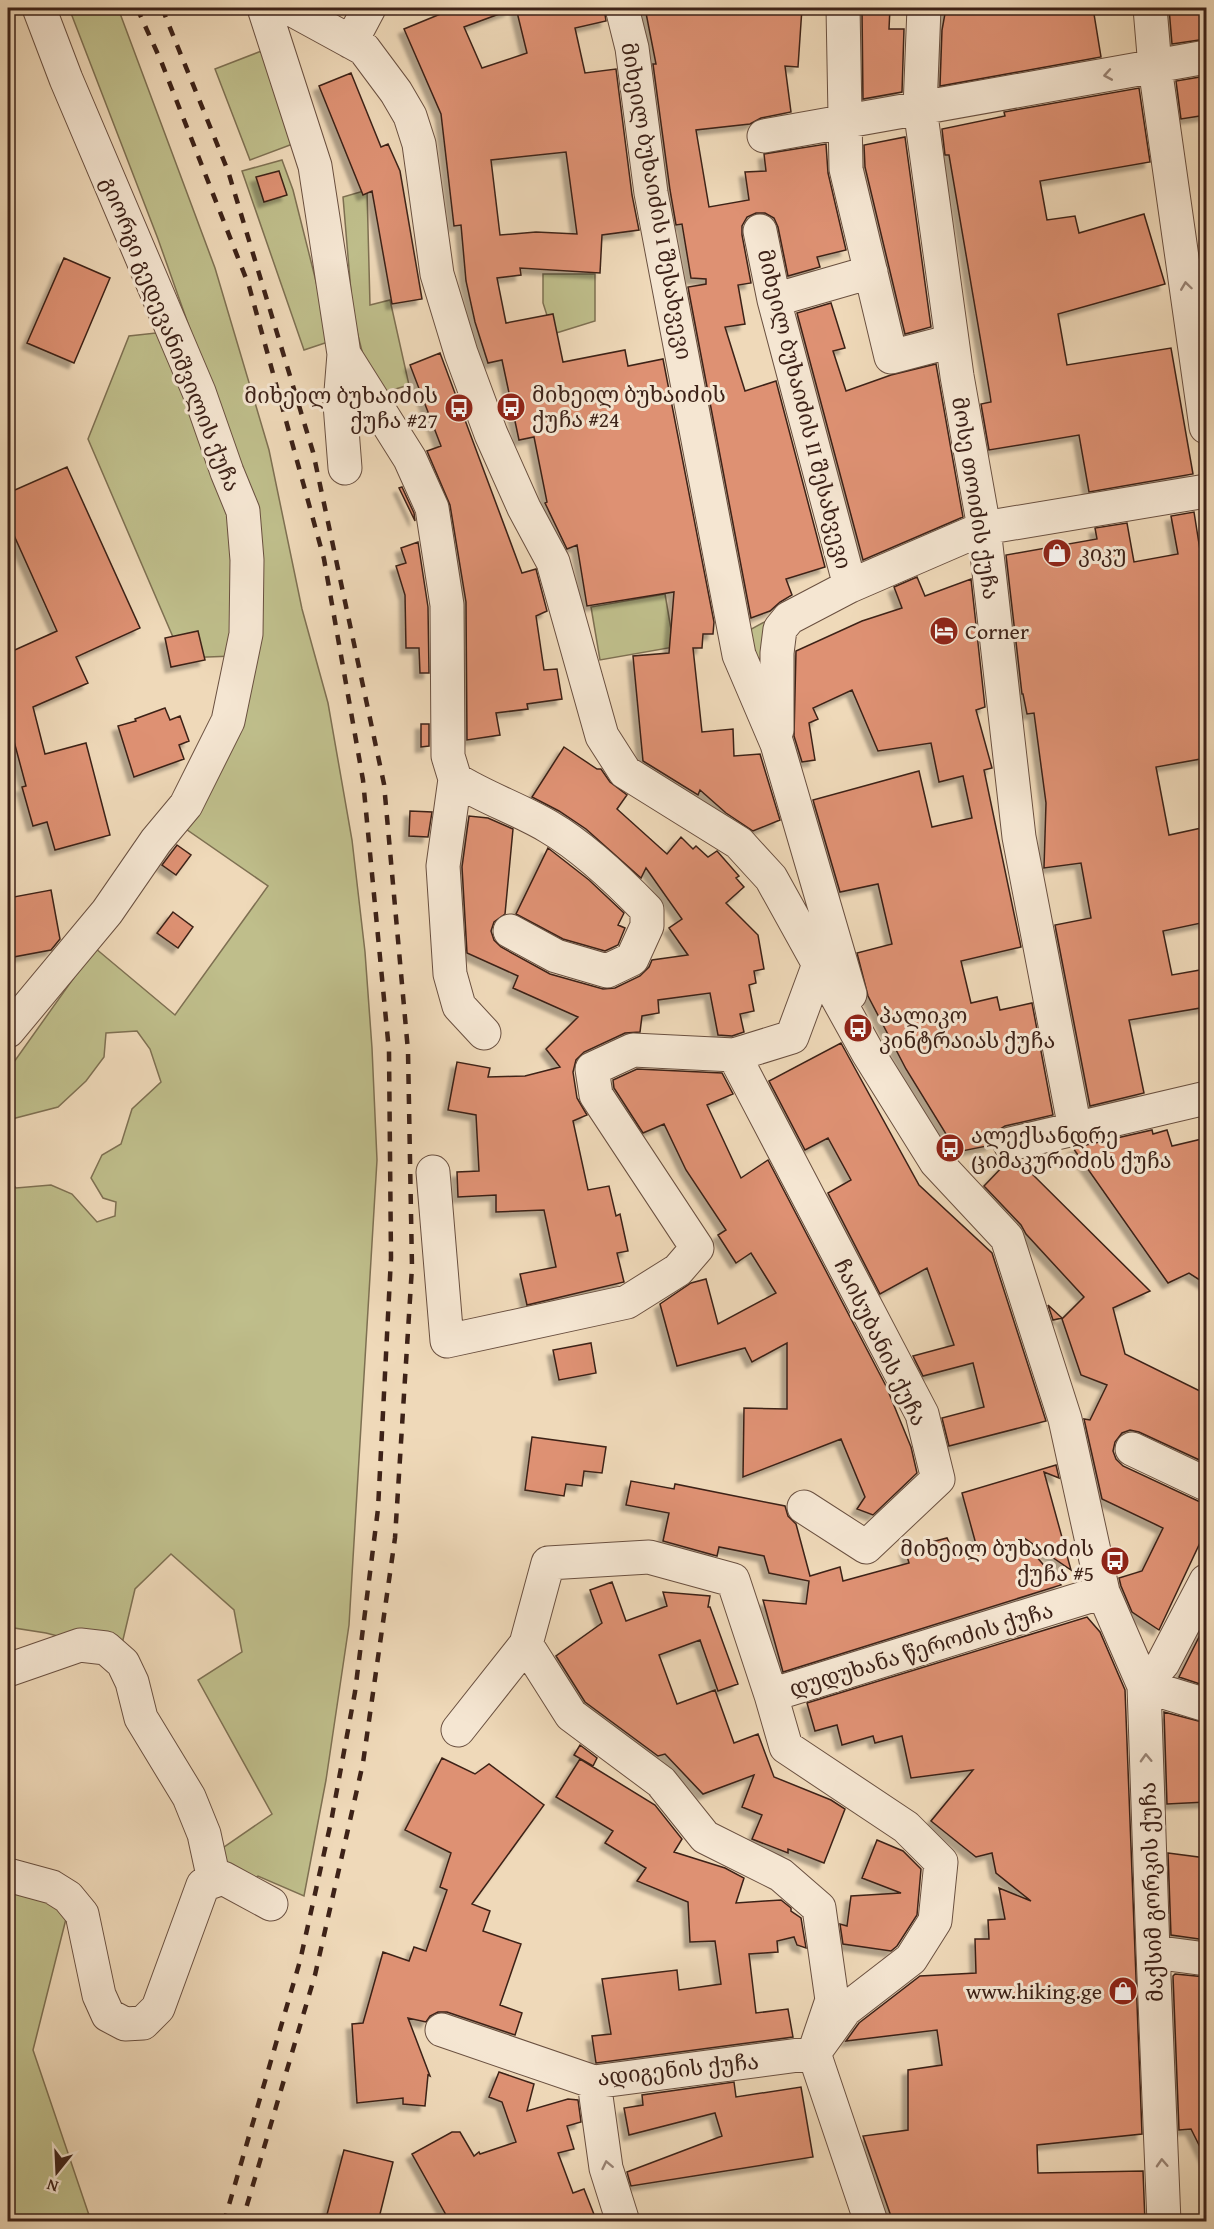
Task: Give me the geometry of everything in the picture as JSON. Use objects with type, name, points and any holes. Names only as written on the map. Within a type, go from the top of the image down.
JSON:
[{"type":"street","name":"გიორგი გედევანიშვილის ქუჩა","points":[[8,1031],[107,912],[156,841],[186,805],[228,721],[246,634],[247,560],[243,511],[226,472],[199,392],[66,79],[39,8]]},
{"type":"street","points":[[264,8],[315,166],[344,354],[340,404],[345,468]]},
{"type":"street","points":[[289,8],[364,50],[396,92],[410,116],[419,144],[437,274],[461,353],[491,434],[524,508],[553,562],[602,736],[625,772],[739,843],[771,878],[868,1053],[936,1162],[1007,1238],[1065,1419],[1103,1592],[1144,1686],[1206,1705]]},
{"type":"street","points":[[351,42],[369,8]]},
{"type":"street","name":"მიხეილ ბუხაიძის I შესახვევი","points":[[622,8],[632,48],[651,193],[739,655],[777,744],[868,1053]]},
{"type":"street","points":[[843,8],[846,169],[891,357],[952,341]]},
{"type":"street","name":"მოსე თოიძის ქუჩა","points":[[924,8],[920,108],[952,341],[984,528],[1019,837],[1075,1129]]},
{"type":"street","points":[[1150,8],[1155,67],[1206,427]]},
{"type":"street","points":[[764,136],[1206,57]]},
{"type":"street","name":"მიხეილ ბუხაიძის II შესახვევი","points":[[760,231],[774,300],[850,586]]},
{"type":"street","points":[[774,300],[871,272]]},
{"type":"street","points":[[344,354],[410,459],[432,508],[447,605],[448,756],[455,779],[443,866],[450,974],[459,1006],[484,1033]]},
{"type":"street","points":[[777,744],[777,652],[780,629],[789,618],[850,586],[984,528],[1206,491]]},
{"type":"street","points":[[455,779],[477,793],[550,828],[614,876],[647,910],[646,926],[632,959],[607,971],[556,956],[510,932]]},
{"type":"street","points":[[433,1172],[447,1341],[627,1302],[678,1270],[697,1248],[596,1095],[592,1070],[633,1050],[734,1055],[792,1036],[819,964]]},
{"type":"street","name":"ჩაისუბანის ქუჩა","points":[[734,1055],[922,1414],[938,1479],[866,1547],[804,1507]]},
{"type":"street","points":[[1010,1144],[1206,1098]]},
{"type":"street","points":[[1132,1449],[1206,1484]]},
{"type":"street","name":"დუდუხანა წეროძის ქუჩა","points":[[526,1644],[548,1563],[649,1557],[733,1580],[771,1695],[1103,1592]]},
{"type":"street","points":[[1144,1686],[1163,1663],[1206,1581]]},
{"type":"street","points":[[458,1730],[526,1644],[571,1715],[661,1782],[705,1837],[781,1875],[819,1908],[832,2000],[814,2053],[871,2222]]},
{"type":"street","points":[[8,1670],[80,1645],[106,1648],[123,1663],[132,1682],[141,1719],[189,1797],[204,1834],[214,1880]]},
{"type":"street","name":"მაქსიმ გორკის ქუჩა","points":[[1144,1686],[1164,2222]]},
{"type":"street","points":[[771,1695],[786,1747],[906,1827],[941,1862],[935,1922],[911,1959],[845,2010],[814,2053]]},
{"type":"street","points":[[8,1875],[52,1887],[68,1897],[82,1914],[99,1995],[108,2015],[125,2024],[143,2023],[158,2008],[203,1885],[223,1878],[271,1904]]},
{"type":"street","points":[[1153,1952],[1206,1959]]},
{"type":"street","name":"ადიგენის ქუჩა","points":[[442,2030],[594,2082],[814,2053]]},
{"type":"street","points":[[594,2082],[606,2168],[623,2222]]},
{"type":"shaded area","points":[[69,8],[118,8],[215,268],[269,450],[302,609],[328,703],[352,840],[365,952],[377,1160],[349,1625],[326,1780],[304,1896],[258,1876],[236,1893],[214,1854],[272,1814],[198,1680],[242,1652],[234,1610],[171,1554],[135,1589],[122,1644],[73,1640],[8,1627],[8,1179],[16,1188],[51,1185],[72,1194],[97,1222],[115,1216],[116,1202],[103,1198],[91,1178],[102,1155],[121,1144],[132,1109],[161,1082],[150,1049],[137,1031],[106,1033],[104,1057],[86,1081],[58,1107],[8,1120],[8,1067],[14,1062],[95,948],[175,1015],[268,886],[183,827],[242,699],[246,487],[158,239]]},
{"type":"shaded area","points":[[264,50],[298,142],[250,160],[215,69]]},
{"type":"shaded area","points":[[282,160],[293,190],[331,341],[304,350],[242,171]]},
{"type":"shaded area","points":[[367,190],[370,305],[390,300],[409,385],[382,393],[363,355],[353,316],[343,197]]},
{"type":"shaded area","points":[[543,274],[595,274],[595,321],[553,334],[543,303]]},
{"type":"shaded area","points":[[165,332],[237,526],[233,656],[182,658],[88,439],[129,336]]},
{"type":"shaded area","points":[[665,594],[674,647],[600,660],[591,607]]},
{"type":"shaded area","points":[[781,613],[769,714],[744,633]]},
{"type":"shaded area","points":[[8,1885],[70,1903],[33,2050],[91,2221],[8,2221]]},
{"type":"building","points":[[455,8],[509,8],[510,10],[464,27],[482,68],[527,53],[516,8],[604,8],[606,21],[575,28],[585,73],[616,69],[632,195],[639,230],[602,235],[600,273],[520,268],[521,275],[497,278],[506,323],[553,314],[563,362],[625,350],[628,366],[663,359],[714,622],[713,634],[703,634],[702,648],[693,648],[702,732],[733,729],[734,756],[760,754],[780,820],[753,831],[726,813],[700,790],[698,795],[643,761],[633,656],[669,653],[674,592],[587,606],[577,545],[567,549],[545,503],[547,502],[534,437],[519,440],[502,360],[488,363],[475,322],[466,281],[461,225],[454,226],[441,114],[404,29]],"holes":[[[566,152],[577,234],[536,232],[500,235],[491,160]]]},
{"type":"building","points":[[645,8],[802,8],[798,67],[785,66],[791,112],[761,118],[750,124],[696,130],[709,207],[749,200],[745,172],[766,171],[764,154],[826,144],[828,173],[846,250],[817,257],[820,267],[788,276],[774,218],[765,213],[756,213],[747,217],[742,226],[751,283],[738,285],[745,324],[725,327],[745,391],[776,381],[825,567],[786,579],[792,595],[770,611],[751,618],[688,287],[706,284],[706,279],[691,278],[682,224],[676,225],[653,64],[656,64]]},
{"type":"building","points":[[862,8],[890,8],[889,29],[904,29],[902,92],[863,99]]},
{"type":"building","points":[[946,8],[1093,8],[1101,57],[940,86],[942,30]]},
{"type":"building","points":[[1169,8],[1206,8],[1206,39],[1172,44]]},
{"type":"building","points":[[351,73],[381,147],[388,144],[400,171],[422,299],[392,304],[372,191],[363,195],[319,86]]},
{"type":"building","points":[[1206,76],[1206,115],[1181,119],[1176,81]]},
{"type":"building","points":[[1139,88],[1150,162],[1040,181],[1047,220],[1075,216],[1079,233],[1144,214],[1165,284],[1058,314],[1067,365],[1171,348],[1193,474],[1089,492],[1079,435],[989,450],[981,404],[991,402],[990,395],[949,155],[945,155],[942,129],[1005,116],[1004,112]]},
{"type":"building","points":[[905,137],[931,327],[905,334],[865,167],[864,145]]},
{"type":"building","points":[[279,171],[287,195],[264,202],[256,177]]},
{"type":"building","points":[[64,258],[110,278],[74,363],[27,343]]},
{"type":"building","points":[[831,303],[845,348],[833,351],[846,391],[891,375],[936,364],[963,517],[863,560],[797,313]]},
{"type":"building","points":[[440,353],[522,573],[536,569],[547,611],[536,616],[544,670],[557,669],[562,699],[527,704],[528,709],[496,713],[500,735],[467,740],[466,602],[450,505],[427,451],[441,446],[410,365]]},
{"type":"building","points":[[67,467],[140,628],[76,657],[88,683],[33,707],[45,754],[86,743],[110,835],[55,850],[47,822],[33,826],[22,787],[26,786],[8,719],[8,653],[57,631],[8,522],[8,493]]},
{"type":"building","points":[[402,487],[414,513],[415,521],[399,488]]},
{"type":"building","points":[[1194,512],[1206,588],[1206,758],[1156,767],[1169,835],[1206,827],[1206,922],[1163,931],[1172,975],[1206,969],[1206,1007],[1129,1020],[1144,1093],[1090,1106],[1055,925],[1091,918],[1081,863],[1044,868],[1046,803],[1034,713],[1027,714],[1022,694],[1006,555],[1097,539],[1095,528],[1127,523],[1134,562],[1178,554],[1171,516]]},
{"type":"building","points":[[418,542],[428,607],[429,673],[420,673],[419,648],[406,648],[405,595],[396,566],[406,563],[401,548]]},
{"type":"building","points":[[917,577],[925,596],[971,579],[985,707],[976,710],[992,768],[984,770],[1021,947],[961,961],[971,1003],[997,997],[1000,1010],[1032,1003],[1053,1115],[1005,1126],[992,1138],[992,1145],[957,1152],[906,1069],[868,996],[857,953],[892,944],[878,884],[840,892],[813,800],[919,771],[932,827],[972,818],[963,776],[939,782],[931,743],[878,751],[852,690],[813,708],[818,719],[809,723],[815,760],[802,762],[794,736],[796,651],[862,621],[902,608],[894,587]]},
{"type":"building","points":[[198,631],[205,660],[171,667],[165,638]]},
{"type":"building","points":[[165,708],[170,720],[180,716],[189,741],[179,745],[184,759],[134,777],[118,726]]},
{"type":"building","points":[[421,724],[429,724],[429,746],[421,747]]},
{"type":"building","points":[[564,747],[597,769],[601,769],[610,782],[627,795],[617,809],[667,854],[681,837],[693,849],[696,846],[708,857],[717,851],[739,876],[736,878],[744,887],[726,903],[758,935],[764,969],[754,971],[756,983],[749,985],[754,1011],[740,1014],[744,1032],[732,1036],[718,1035],[710,993],[658,1000],[659,1013],[642,1016],[640,1032],[625,1033],[584,1052],[576,1060],[573,1072],[577,1098],[587,1115],[573,1121],[588,1190],[609,1186],[616,1216],[620,1214],[628,1251],[617,1253],[624,1282],[527,1305],[520,1274],[556,1267],[544,1210],[496,1212],[496,1195],[458,1197],[457,1172],[479,1171],[476,1115],[448,1110],[457,1062],[490,1068],[488,1077],[525,1076],[560,1067],[546,1049],[578,1017],[513,988],[518,976],[467,953],[462,867],[469,816],[488,818],[513,829],[505,914],[494,922],[491,931],[494,940],[501,947],[550,974],[603,989],[615,988],[640,976],[652,960],[688,955],[669,928],[682,919],[646,868],[641,878],[586,829],[532,797]]},
{"type":"building","points":[[410,811],[432,812],[428,837],[409,836]]},
{"type":"building","points":[[177,845],[191,855],[176,875],[162,865]]},
{"type":"building","points":[[548,848],[589,880],[624,913],[618,925],[625,928],[618,945],[605,951],[563,939],[516,914]]},
{"type":"building","points":[[51,890],[60,939],[51,950],[8,958],[8,898]]},
{"type":"building","points":[[173,912],[193,927],[178,948],[157,933]]},
{"type":"building","points":[[841,1043],[919,1185],[992,1253],[1046,1421],[949,1446],[942,1418],[984,1407],[973,1363],[923,1376],[913,1356],[954,1345],[927,1268],[880,1294],[828,1193],[851,1180],[828,1138],[805,1150],[769,1081]]},
{"type":"building","points":[[637,1069],[722,1073],[733,1094],[707,1105],[741,1178],[768,1160],[886,1386],[911,1447],[917,1473],[873,1515],[857,1509],[865,1497],[841,1439],[743,1477],[744,1408],[787,1409],[787,1343],[752,1362],[745,1348],[677,1366],[660,1304],[691,1283],[706,1279],[718,1324],[776,1293],[751,1253],[736,1263],[718,1235],[726,1230],[686,1170],[664,1124],[643,1133],[614,1088],[613,1080]]},
{"type":"building","points":[[1152,1130],[1153,1134],[1167,1130],[1172,1146],[1206,1138],[1206,1284],[1189,1273],[1168,1283],[1073,1148]]},
{"type":"building","points":[[1019,1161],[1150,1291],[1113,1308],[1125,1354],[1206,1394],[1206,1463],[1130,1430],[1122,1433],[1115,1442],[1113,1451],[1116,1459],[1123,1466],[1206,1503],[1206,1530],[1159,1630],[1132,1612],[1119,1578],[1142,1571],[1163,1528],[1102,1499],[1084,1419],[1090,1420],[1107,1385],[1081,1375],[1062,1319],[1084,1297],[984,1186],[1007,1162]]},
{"type":"building","points":[[1048,1305],[1062,1318],[1053,1320]]},
{"type":"building","points":[[591,1343],[596,1373],[559,1380],[553,1350]]},
{"type":"building","points":[[532,1437],[606,1447],[602,1473],[584,1471],[582,1486],[566,1484],[564,1496],[525,1490]]},
{"type":"building","points":[[1056,1465],[1059,1478],[1044,1472],[1071,1570],[1024,1538],[1022,1540],[1061,1585],[783,1672],[763,1600],[806,1604],[809,1581],[769,1573],[764,1556],[719,1547],[717,1556],[663,1541],[669,1513],[626,1505],[631,1481],[674,1489],[675,1484],[785,1506],[788,1516],[796,1524],[810,1576],[840,1567],[843,1581],[909,1563],[905,1549],[947,1538],[955,1555],[977,1548],[962,1493]]},
{"type":"building","points":[[612,1582],[626,1621],[667,1606],[663,1592],[710,1596],[708,1607],[710,1607],[738,1684],[718,1691],[700,1640],[659,1655],[677,1704],[715,1690],[734,1743],[758,1734],[774,1777],[831,1800],[845,1809],[824,1863],[788,1849],[788,1853],[752,1839],[762,1815],[742,1807],[754,1775],[703,1794],[665,1754],[658,1756],[585,1702],[556,1656],[602,1623],[590,1590]]},
{"type":"building","points":[[1087,1617],[1100,1632],[1125,1690],[1142,2134],[1037,2145],[1038,2173],[1143,2171],[1145,2222],[893,2222],[863,2136],[908,2130],[908,2070],[942,2065],[937,2030],[846,2041],[859,2023],[920,1976],[976,1973],[975,1939],[989,1939],[988,1920],[1005,1919],[999,1888],[1031,1901],[996,1873],[992,1853],[976,1857],[931,1821],[973,1770],[911,1778],[902,1736],[875,1743],[873,1736],[842,1745],[837,1725],[815,1731],[807,1703]]},
{"type":"building","points":[[1206,1623],[1206,1686],[1179,1677]]},
{"type":"building","points":[[1164,1712],[1206,1723],[1206,1802],[1167,1804]]},
{"type":"building","points":[[580,1745],[597,1758],[593,1766],[574,1755]]},
{"type":"building","points":[[442,1758],[475,1774],[489,1764],[544,1805],[472,1904],[490,1911],[483,1931],[521,1944],[500,2005],[522,2013],[515,2035],[447,2012],[438,2012],[430,2016],[426,2022],[408,2018],[430,2076],[428,2075],[425,2106],[403,2104],[403,2098],[357,2103],[352,2024],[363,2023],[383,1952],[409,1961],[414,1947],[426,1951],[447,1890],[440,1887],[451,1853],[405,1830]]},
{"type":"building","points":[[580,1759],[655,1805],[682,1839],[674,1852],[725,1868],[744,1878],[736,1903],[781,1900],[801,1918],[806,1948],[797,1945],[794,1937],[777,1941],[778,1952],[749,1954],[756,2013],[788,2009],[793,2037],[596,2063],[592,2036],[611,2034],[602,1979],[677,1970],[679,1990],[721,1984],[715,1941],[690,1942],[688,1902],[637,1881],[646,1868],[605,1843],[613,1831],[556,1797]]},
{"type":"building","points":[[877,1840],[903,1851],[921,1869],[917,1915],[897,1946],[891,1951],[843,1944],[840,1924],[847,1926],[851,1896],[901,1893],[862,1878]]},
{"type":"building","points":[[1168,1853],[1206,1858],[1206,1940],[1171,1935]]},
{"type":"building","points":[[1175,1974],[1206,1977],[1206,2159],[1191,2129],[1179,2130],[1173,1976]]},
{"type":"building","points":[[499,2072],[534,2084],[527,2111],[568,2099],[578,2100],[581,2122],[567,2126],[574,2149],[558,2153],[573,2193],[584,2189],[597,2222],[450,2222],[412,2154],[452,2132],[460,2132],[474,2156],[479,2152],[480,2154],[516,2142],[502,2102],[489,2097]]},
{"type":"building","points":[[734,2082],[736,2097],[801,2087],[813,2157],[631,2186],[627,2172],[722,2136],[715,2113],[629,2135],[624,2108],[643,2105],[642,2095]]},
{"type":"building","points":[[344,2150],[393,2162],[378,2222],[325,2222]]},
{"type":"railway","points":[[137,8],[161,61],[249,286],[324,559],[363,780],[389,1051],[391,1258],[378,1509],[355,1692],[331,1822],[300,1961],[224,2222]]},
{"type":"railway","points":[[162,8],[228,171],[313,452],[384,784],[408,1051],[412,1267],[395,1538],[363,1763],[315,1975],[242,2222]]},
{"type":"place","name":"მიხეილ ბუხაიძის ქუჩა #24","points":[[511,407]]},
{"type":"place","name":"მიხეილ ბუხაიძის ქუჩა #27","points":[[459,408]]},
{"type":"place","name":"კიკუ","points":[[1057,553]]},
{"type":"place","name":"Corner","points":[[944,631]]},
{"type":"place","name":"პალიკო კინტრაიას ქუჩა","points":[[858,1028]]},
{"type":"place","name":"ალექსანდრე ციმაკურიძის ქუჩა","points":[[950,1148]]},
{"type":"place","name":"მიხეილ ბუხაიძის ქუჩა #5","points":[[1115,1561]]},
{"type":"place","name":"www.hiking.ge","points":[[1123,1991]]}]
